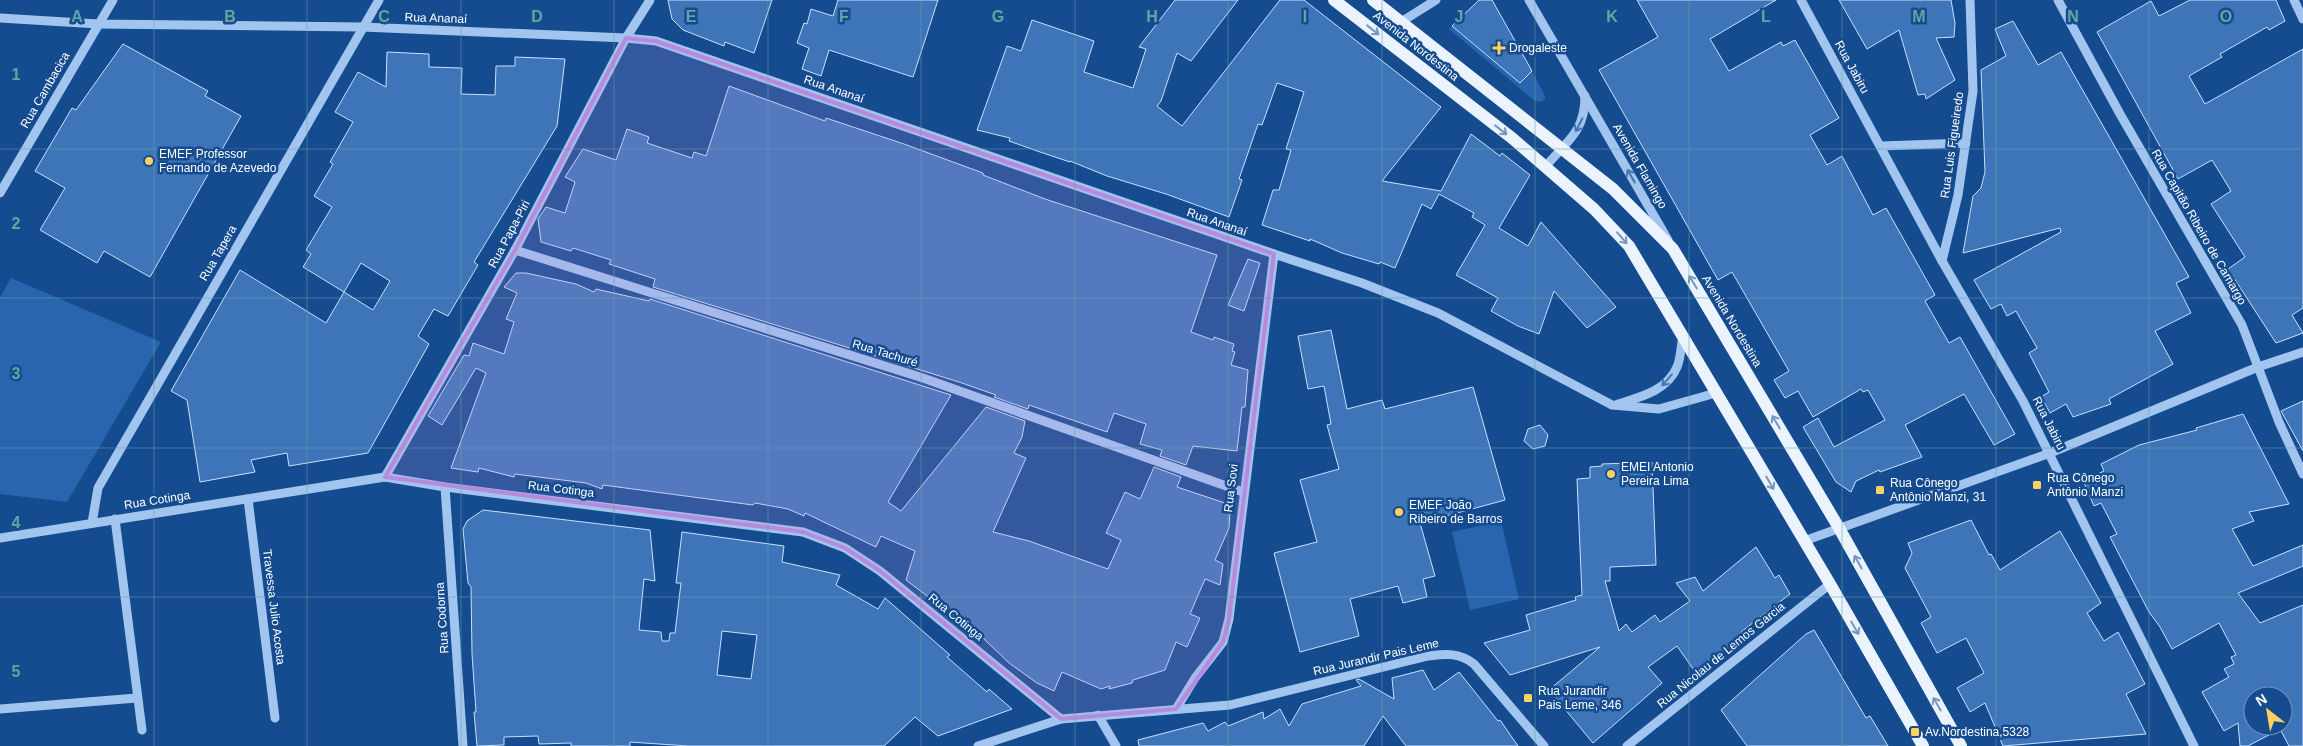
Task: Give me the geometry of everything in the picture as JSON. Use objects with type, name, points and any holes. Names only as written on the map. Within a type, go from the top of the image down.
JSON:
[{"type":"main road","name":"Avenida Nordestina","points":[[1334,0],[1546,166],[1594,209],[1629,246],[1830,584],[1923,746]]},
{"type":"main road","name":"Avenida Nordestina","points":[[1373,0],[1613,189],[1674,248],[1838,528],[1961,746]]},
{"type":"street","name":"Rua Cambacica","points":[[0,192],[113,0]]},
{"type":"street","name":"Rua Tapera","points":[[92,523],[98,488],[379,0]]},
{"type":"street","name":"Rua Papa-Piri","points":[[385,477],[515,250],[626,38],[650,0]]},
{"type":"street","points":[[1401,22],[1436,0]]},
{"type":"street","name":"Avenida Flamingo","points":[[1529,0],[1674,248]]},
{"type":"street","name":"Rua Jabiru","points":[[1801,0],[1942,261],[2023,401],[2194,746]]},
{"type":"street","name":"Rua Luis Figueiredo","points":[[1942,261],[1958,195],[1973,91],[1970,0]]},
{"type":"street","name":"Rua Capitão Ribeiro de Camargo","points":[[2058,0],[2242,326],[2279,422],[2303,474]]},
{"type":"street","points":[[2294,0],[2303,19]]},
{"type":"street","name":"Rua Ananaí","points":[[0,18],[98,24],[362,27],[626,38],[656,41],[1362,283],[1438,313],[1612,406],[1659,409],[1716,392]]},
{"type":"street","points":[[1546,166],[1578,130],[1585,114],[1585,96]]},
{"type":"street","points":[[1881,146],[1966,143]]},
{"type":"street","name":"Rua Tachuré","points":[[515,250],[923,378],[1243,492]]},
{"type":"street","name":"Rua Sovi","points":[[1176,709],[1195,678],[1223,642],[1229,620],[1243,492],[1274,254]]},
{"type":"street","points":[[1612,406],[1660,388],[1668,381],[1677,367],[1683,335]]},
{"type":"street","points":[[1804,541],[2050,453],[2258,367],[2303,352]]},
{"type":"street","name":"Rua Cotinga","points":[[0,538],[385,477],[445,487],[803,532],[846,548],[880,570],[1061,719]]},
{"type":"street","name":"Rua Codorna","points":[[445,487],[463,746]]},
{"type":"street","name":"Travessa Julio Acosta","points":[[248,499],[275,718]]},
{"type":"street","points":[[115,519],[142,730]]},
{"type":"street","name":"Rua Nicolau de Lemos Garcia","points":[[1627,746],[1830,584]]},
{"type":"street","name":"Rua Jurandir Pais Leme","points":[[978,746],[1061,719],[1230,705],[1428,656],[1451,653],[1467,658],[1474,664],[1544,746]]},
{"type":"street","points":[[0,710],[137,698]]},
{"type":"street","points":[[1098,715],[1116,746]]},
{"type":"highlighted area","points":[[626,38],[656,41],[1274,254],[1229,619],[1223,642],[1176,709],[1061,719],[880,571],[845,548],[803,532],[385,477],[515,250]]},
{"type":"shaded area","points":[[1452,26],[1520,83],[1532,71],[1545,99],[1541,102],[1535,101],[1449,29]]},
{"type":"shaded area","points":[[11,278],[161,342],[67,502],[0,494],[0,297]]},
{"type":"shaded area","points":[[1501,521],[1519,599],[1470,610],[1452,532]]},
{"type":"building","points":[[668,0],[772,0],[754,53],[725,42],[724,46],[683,30],[672,19]]},
{"type":"building","points":[[838,0],[938,0],[913,77],[829,50],[821,76],[802,69],[809,48],[797,43],[804,23],[807,24],[811,9],[833,16]]},
{"type":"building","points":[[1175,0],[1238,0],[1191,61],[1177,53],[1161,101],[1157,106],[1182,126],[1280,0],[1304,0],[1441,107],[1382,181],[1441,191],[1471,134],[1500,156],[1502,153],[1530,175],[1499,228],[1528,246],[1541,222],[1616,307],[1587,328],[1554,291],[1539,334],[1518,326],[1491,311],[1498,298],[1456,275],[1485,225],[1472,217],[1474,213],[1439,194],[1431,209],[1422,204],[1395,268],[1380,262],[1379,264],[1342,253],[1310,239],[1310,241],[1262,225],[1273,190],[1279,190],[1291,150],[1286,149],[1304,92],[1277,83],[1262,125],[1258,124],[1239,179],[1242,180],[1229,217],[1009,141],[1010,138],[977,130],[1007,46],[1021,51],[1032,20],[1094,41],[1084,72],[1133,88],[1146,49],[1139,47]]},
{"type":"building","name":"Drogaleste","points":[[1479,0],[1492,0],[1532,71],[1520,83],[1452,26]]},
{"type":"building","points":[[1637,0],[1776,0],[1710,39],[1729,71],[1781,42],[1783,46],[1795,40],[1839,118],[1810,135],[1827,165],[1842,156],[1873,215],[1886,208],[1935,295],[1925,301],[1949,343],[1960,337],[2015,434],[1994,445],[1964,394],[1905,425],[1922,457],[1880,472],[1879,470],[1856,481],[1851,492],[1836,482],[1803,427],[1818,418],[1834,447],[1885,420],[1868,390],[1863,392],[1861,389],[1813,417],[1798,391],[1785,398],[1774,380],[1789,371],[1732,272],[1718,280],[1599,70],[1658,37]]},
{"type":"building","points":[[1839,0],[1951,0],[1955,23],[1954,37],[1936,38],[1955,80],[1926,99],[1925,94],[1918,95],[1899,30],[1867,49]]},
{"type":"building","points":[[2190,0],[2276,0],[2285,21],[2269,30],[2267,27],[2220,54],[2222,57],[2189,76],[2205,104],[2303,49],[2303,308],[2292,315],[2303,333],[2276,343],[2228,269],[2245,257],[2211,204],[2231,191],[2212,160],[2178,179],[2097,32],[2151,1],[2159,16]]},
{"type":"building","points":[[2013,21],[2038,65],[2061,52],[2189,277],[2176,283],[2191,313],[2155,331],[2173,364],[2109,399],[2111,404],[2073,417],[2066,404],[2050,413],[2041,397],[2049,392],[2029,353],[2037,348],[2016,311],[2007,316],[2001,304],[1991,309],[1974,280],[2061,232],[2060,228],[1963,253],[1973,196],[1981,188],[1985,172],[1981,70],[2006,56],[1995,29]]},
{"type":"building","points":[[123,44],[208,91],[205,96],[241,116],[150,277],[104,251],[97,263],[40,230],[65,188],[35,171],[72,108],[76,110]]},
{"type":"building","points":[[387,52],[429,54],[429,67],[462,68],[461,94],[495,95],[496,66],[515,66],[515,57],[565,59],[557,126],[474,262],[478,265],[448,316],[434,309],[418,336],[429,344],[368,453],[289,466],[287,453],[251,460],[255,472],[200,482],[187,400],[171,391],[240,270],[326,323],[344,292],[303,267],[311,254],[306,250],[332,207],[314,196],[333,164],[330,162],[353,122],[335,112],[358,72],[386,87]],"holes":[[[361,263],[390,281],[373,310],[344,292]]]},
{"type":"building","points":[[729,86],[825,121],[826,118],[904,144],[983,173],[983,175],[1045,199],[1217,255],[1191,332],[1213,340],[1214,337],[1234,344],[1232,351],[1235,352],[1231,365],[1248,370],[1245,407],[1242,407],[1237,451],[1193,446],[1186,465],[1160,456],[1162,450],[1140,444],[1146,424],[1114,413],[1107,432],[1029,405],[1028,409],[959,382],[653,287],[655,279],[609,264],[611,260],[573,248],[571,251],[541,242],[538,219],[546,207],[565,213],[575,182],[565,177],[583,149],[616,160],[627,129],[649,137],[647,143],[692,158],[694,152],[706,156]]},
{"type":"building","points":[[1248,259],[1260,263],[1244,311],[1228,305]]},
{"type":"building","points":[[516,273],[526,273],[576,284],[594,292],[596,289],[649,301],[650,299],[951,395],[888,502],[901,511],[986,407],[1025,421],[1022,437],[1014,453],[1026,458],[993,532],[1029,541],[1108,569],[1121,540],[1106,533],[1125,492],[1140,499],[1154,467],[1181,477],[1177,487],[1225,503],[1230,510],[1229,528],[1215,560],[1223,564],[1220,585],[1205,579],[1190,614],[1200,618],[1187,647],[1176,642],[1165,670],[1133,680],[1132,683],[1109,689],[1110,686],[1101,689],[1062,672],[1054,691],[1037,683],[1009,663],[984,639],[906,580],[915,551],[881,536],[876,547],[805,513],[804,516],[788,509],[755,503],[753,505],[603,485],[602,489],[586,483],[515,474],[514,477],[479,468],[478,472],[451,468],[486,373],[476,368],[442,425],[428,416],[464,355],[469,356],[473,343],[504,354],[514,322],[506,319],[517,293],[504,287]]},
{"type":"building","points":[[1331,330],[1347,409],[1382,400],[1385,409],[1473,387],[1505,500],[1420,523],[1435,576],[1423,579],[1427,597],[1403,603],[1398,586],[1350,599],[1359,636],[1300,652],[1274,553],[1317,542],[1300,480],[1339,469],[1327,425],[1331,424],[1324,386],[1308,389],[1298,336]]},
{"type":"building","points":[[2303,401],[2303,451],[2281,411]]},
{"type":"building","points":[[2243,414],[2289,504],[2249,512],[2254,521],[2232,529],[2253,566],[2303,545],[2303,566],[2238,593],[2260,623],[2303,605],[2303,746],[2289,746],[2284,736],[2293,736],[2293,686],[2243,686],[2243,736],[2267,736],[2248,746],[2240,746],[2238,723],[2224,731],[2202,692],[2229,677],[2224,669],[2234,664],[2231,657],[2236,655],[2219,623],[2172,649],[2149,612],[2110,537],[2117,534],[2101,503],[2094,506],[2083,481],[2104,471],[2101,464],[2139,445],[2197,430],[2196,428]]},
{"type":"building","points":[[1540,425],[1548,435],[1545,446],[1533,449],[1524,441],[1528,429]]},
{"type":"building","points":[[1652,462],[1656,565],[1610,567],[1610,581],[1605,581],[1619,631],[1626,624],[1632,632],[1655,615],[1660,622],[1690,601],[1676,583],[1695,577],[1703,591],[1756,547],[1775,578],[1779,575],[1790,594],[1741,632],[1744,636],[1726,652],[1725,650],[1696,673],[1677,646],[1648,667],[1662,683],[1593,743],[1549,690],[1600,647],[1510,675],[1484,643],[1530,630],[1526,615],[1576,600],[1575,597],[1582,595],[1577,479],[1590,478],[1590,467],[1602,466],[1602,464]]},
{"type":"building","points":[[483,510],[650,530],[655,581],[644,579],[639,630],[661,632],[662,641],[669,641],[670,633],[675,633],[681,583],[676,583],[682,532],[784,546],[782,562],[840,575],[836,585],[878,609],[885,598],[950,655],[947,657],[987,692],[989,689],[1012,709],[938,736],[915,717],[884,746],[688,746],[630,742],[630,746],[571,746],[571,743],[539,744],[538,736],[504,737],[504,745],[477,746],[474,712],[476,712],[472,654],[471,587],[468,583],[463,529],[467,521]],"holes":[[[722,631],[757,635],[751,679],[717,675]]]},
{"type":"building","points":[[1971,520],[1989,555],[1991,554],[2000,570],[2060,531],[2101,603],[2087,613],[2104,641],[2118,632],[2145,684],[2126,694],[2146,734],[2003,746],[1985,703],[1970,712],[1957,688],[1984,673],[1966,638],[1937,653],[1921,623],[1931,617],[1905,568],[1912,553],[1908,543]]},
{"type":"building","points":[[1814,630],[1866,718],[1870,716],[1888,746],[1747,746],[1721,710],[1806,634]]},
{"type":"building","points":[[1423,670],[1434,690],[1459,672],[1498,721],[1500,720],[1518,746],[1406,746],[1383,716],[1364,746],[1139,746],[1138,740],[1203,723],[1208,731],[1225,722],[1228,726],[1263,712],[1264,719],[1280,709],[1289,726],[1302,704],[1361,686],[1356,680],[1359,679],[1394,699],[1392,678]]},
{"type":"place","name":"Drogaleste","points":[[1499,48]]},
{"type":"place","name":"EMEF Professor Fernando de Azevedo","points":[[149,161]]},
{"type":"place","name":"EMEI Antonio Pereira Lima","points":[[1611,474]]},
{"type":"place","name":"Rua Cônego Antônio Manzi","points":[[2037,485]]},
{"type":"place","name":"Rua Cônego Antônio Manzi, 31","points":[[1880,490]]},
{"type":"place","name":"EMEF João Ribeiro de Barros","points":[[1399,512]]},
{"type":"place","name":"Rua Jurandir Pais Leme, 346","points":[[1528,698]]},
{"type":"place","name":"Av.Nordestina,5328","points":[[1915,732]]}]
